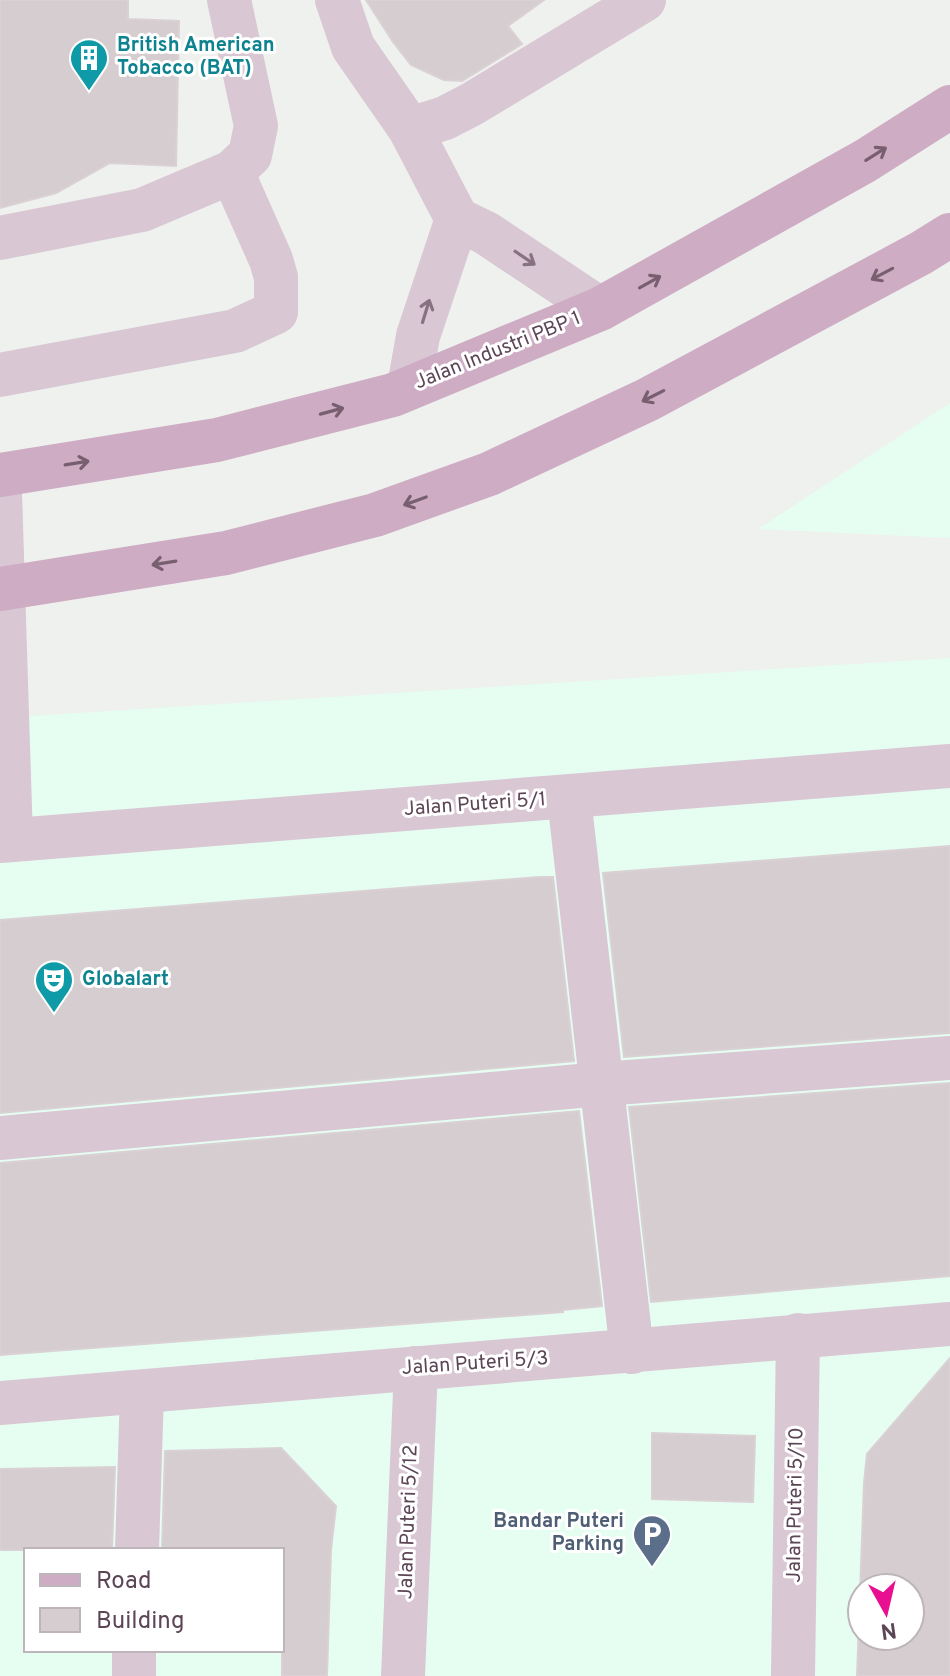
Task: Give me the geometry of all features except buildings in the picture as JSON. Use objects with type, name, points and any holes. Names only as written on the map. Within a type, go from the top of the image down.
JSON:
[{"type":"main road","name":"Jalan Industri PBP 1","points":[[0,475],[217,440],[393,395],[600,309],[865,161],[950,107]]},
{"type":"main road","points":[[2,588],[226,553],[375,515],[489,474],[647,400],[950,235]]},
{"type":"street","points":[[0,238],[142,210],[232,172],[250,155],[256,126],[229,0]]},
{"type":"street","points":[[337,0],[353,47],[410,129],[457,219],[486,233],[600,309]]},
{"type":"street","points":[[410,129],[445,118],[472,104],[644,0]]},
{"type":"street","points":[[0,375],[235,331],[276,312],[273,268],[232,172]]},
{"type":"street","points":[[409,387],[418,336],[457,219]]},
{"type":"street","points":[[0,493],[6,841]]},
{"type":"street","name":"Jalan Puteri 5/1","points":[[6,841],[950,766]]},
{"type":"street","points":[[569,798],[632,1352]]},
{"type":"street","points":[[0,1138],[602,1084],[950,1058]]},
{"type":"street","name":"Jalan Puteri 5/3","points":[[0,1403],[950,1324]]},
{"type":"street","name":"Jalan Puteri 5/10","points":[[793,1676],[798,1335]]},
{"type":"street","name":"Jalan Puteri 5/12","points":[[403,1676],[416,1368]]},
{"type":"street","points":[[137,1548],[142,1392]]},
{"type":"street","points":[[134,1652],[134,1676]]},
{"type":"shaded area","points":[[950,403],[950,538],[758,529]]},
{"type":"shaded area","points":[[950,658],[950,1676],[0,1676],[0,718]]},
{"type":"place","name":"British American Tobacco (BAT)","points":[[89,92]]},
{"type":"place","name":"Globalart","points":[[54,1014]]},
{"type":"place","name":"Bandar Puteri Parking","points":[[652,1568]]}]
